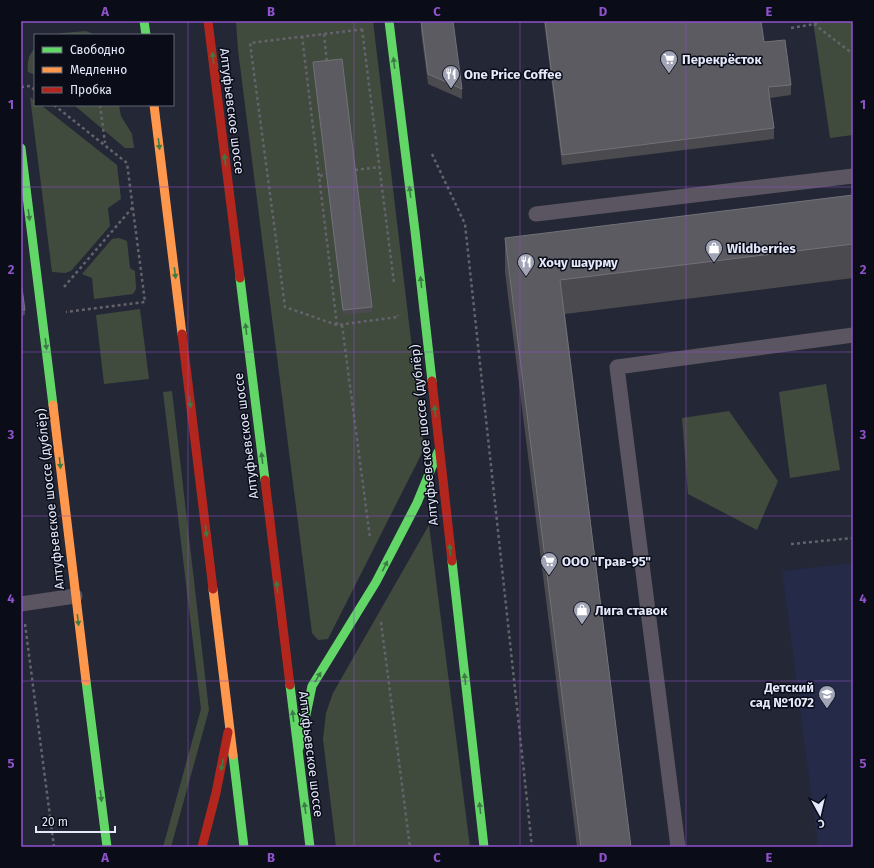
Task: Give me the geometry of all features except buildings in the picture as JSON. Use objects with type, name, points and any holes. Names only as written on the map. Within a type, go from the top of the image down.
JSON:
[{"type":"main road","points":[[144,21],[146,34]]},
{"type":"main road","name":"Алтуфьевское шоссе","points":[[208,21],[310,847]]},
{"type":"main road","name":"Алтуфьевское шоссе (дублёр)","points":[[388,21],[415,231],[484,847]]},
{"type":"main road","points":[[154,106],[244,847]]},
{"type":"main road","name":"Алтуфьевское шоссе (дублёр)","points":[[21,148],[107,847]]},
{"type":"main road","points":[[298,755],[312,686],[376,582],[417,503],[439,450]]},
{"type":"main road","points":[[202,847],[216,793],[229,727]]},
{"type":"lane","points":[[536,214],[853,176]]},
{"type":"lane","points":[[678,847],[617,367],[853,339]]},
{"type":"lane","points":[[22,604],[75,596]]},
{"type":"path","points":[[791,28],[814,24],[819,21]]},
{"type":"path","points":[[814,24],[853,54]]},
{"type":"path","points":[[362,29],[394,286]]},
{"type":"path","points":[[324,34],[327,66]]},
{"type":"path","points":[[302,36],[337,325]]},
{"type":"path","points":[[250,43],[285,308],[337,325],[398,317],[397,309]]},
{"type":"path","points":[[21,88],[30,86],[34,89]]},
{"type":"path","points":[[42,318],[55,316],[64,312],[145,302],[127,163],[55,106]]},
{"type":"path","points":[[100,106],[105,143]]},
{"type":"path","points":[[355,170],[379,167]]},
{"type":"path","points":[[320,176],[326,174]]},
{"type":"path","points":[[61,290],[133,207]]},
{"type":"path","points":[[465,224],[532,847]]},
{"type":"path","points":[[791,544],[853,538]]},
{"type":"path","points":[[22,604],[54,847]]},
{"type":"shaded area","name":"Детский сад №1072","points":[[853,563],[853,847],[818,847],[782,571]]},
{"type":"green space","points":[[236,21],[373,21],[424,449],[328,639],[318,640],[312,633],[238,50]]},
{"type":"green space","points":[[813,21],[853,21],[853,135],[830,138]]},
{"type":"green space","points":[[86,31],[94,34],[59,34]]},
{"type":"green space","points":[[34,50],[34,75],[28,72],[28,59]]},
{"type":"green space","points":[[30,97],[34,100],[34,106],[42,106],[117,165],[121,199],[108,208],[110,226],[71,271],[65,273],[52,272]]},
{"type":"green space","points":[[75,106],[119,106],[121,116],[132,134],[134,148],[125,148]]},
{"type":"green space","points":[[119,238],[127,241],[130,268],[135,271],[136,289],[133,294],[94,299],[92,278],[82,274],[112,239]]},
{"type":"green space","points":[[140,309],[149,379],[104,384],[96,315]]},
{"type":"green space","points":[[826,384],[840,470],[790,478],[779,392]]},
{"type":"green space","points":[[172,391],[209,710],[171,847],[163,847],[201,709],[163,392]]},
{"type":"green space","points":[[729,411],[778,481],[757,530],[688,494],[682,418]]},
{"type":"green space","points":[[429,525],[470,847],[336,847],[323,739],[326,713],[333,693]]},
{"type":"traffic: fast","points":[[144,21],[146,34]]},
{"type":"traffic: fast","points":[[389,21],[432,381]]},
{"type":"traffic: fast","points":[[21,148],[53,405]]},
{"type":"traffic: fast","points":[[240,278],[265,480]]},
{"type":"traffic: fast","points":[[299,748],[312,686],[376,582],[417,503],[438,452]]},
{"type":"traffic: fast","points":[[452,561],[484,847]]},
{"type":"traffic: fast","points":[[86,681],[107,847]]},
{"type":"traffic: fast","points":[[290,685],[310,847]]},
{"type":"traffic: fast","points":[[233,755],[244,847]]},
{"type":"traffic: slow","points":[[154,106],[182,334]]},
{"type":"traffic: slow","points":[[53,405],[86,681]]},
{"type":"traffic: slow","points":[[213,589],[233,755]]},
{"type":"traffic: jam","points":[[208,21],[240,278]]},
{"type":"traffic: jam","points":[[182,334],[213,589]]},
{"type":"traffic: jam","points":[[432,381],[452,561]]},
{"type":"traffic: jam","points":[[265,480],[290,685]]},
{"type":"traffic: jam","points":[[202,847],[216,793],[228,732]]},
{"type":"place","name":"Перекрёсток","points":[[669,74]]},
{"type":"place","name":"One Price Coffee","points":[[451,89]]},
{"type":"place","name":"Wildberries","points":[[714,263]]},
{"type":"place","name":"Хочу шаурму","points":[[526,277]]},
{"type":"place","name":"ООО \"Грав-95\"","points":[[549,576]]},
{"type":"place","name":"Лига ставок","points":[[582,625]]},
{"type":"place","name":"Детский сад №1072","points":[[827,709]]}]
